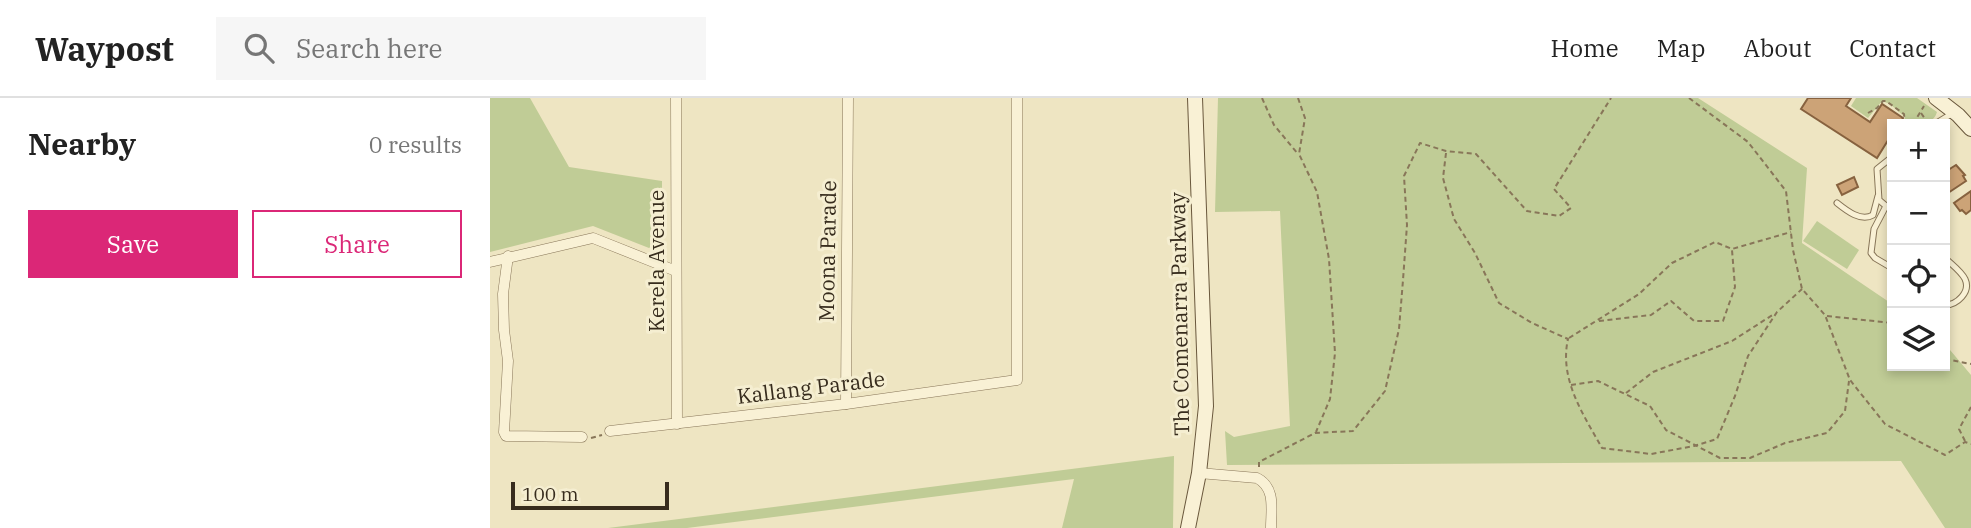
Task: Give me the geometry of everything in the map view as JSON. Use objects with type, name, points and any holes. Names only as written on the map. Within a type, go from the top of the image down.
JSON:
[{"type":"main road","name":"The Comenarra Parkway","points":[[1188,528],[1199,473],[1206,406],[1195,98]]},
{"type":"main road","points":[[1930,102],[1955,112],[1971,129]]},
{"type":"street","name":"Kerela Avenue","points":[[676,98],[677,424]]},
{"type":"street","name":"Moona Parade","points":[[846,404],[848,98]]},
{"type":"street","name":"Kallang Parade","points":[[610,431],[846,404],[1017,380],[1017,98]]},
{"type":"street","points":[[490,262],[593,238],[676,271]]},
{"type":"street","points":[[508,256],[503,294],[508,361],[503,429],[506,436],[582,437]]},
{"type":"street","points":[[1199,473],[1257,478],[1264,482],[1272,497],[1271,528]]},
{"type":"lane","points":[[1943,119],[1955,112]]},
{"type":"lane","points":[[1837,203],[1863,218],[1873,215],[1878,196],[1877,169],[1887,161]]},
{"type":"lane","points":[[1878,196],[1886,206],[1874,229],[1871,253],[1887,265]]},
{"type":"lane","points":[[1950,263],[1967,283],[1966,293],[1950,305]]},
{"type":"path","points":[[1262,98],[1273,125],[1299,155],[1317,192],[1329,259],[1335,353],[1330,399],[1315,433]]},
{"type":"path","points":[[1298,98],[1306,118],[1299,155]]},
{"type":"path","points":[[1257,478],[1259,463],[1315,433],[1353,431],[1385,391],[1399,329],[1407,225],[1404,176],[1420,143],[1446,151],[1476,154],[1527,211],[1559,216],[1571,208],[1554,189],[1611,98]]},
{"type":"path","points":[[1689,98],[1748,142],[1786,191],[1793,250],[1802,289],[1825,315],[1850,380],[1885,425],[1945,455],[1965,442]]},
{"type":"path","points":[[1868,113],[1886,101],[1905,114],[1905,119]]},
{"type":"path","points":[[1916,119],[1930,102]]},
{"type":"path","points":[[1920,113],[1925,119]]},
{"type":"path","points":[[1446,151],[1443,178],[1454,219],[1475,253],[1499,303],[1532,323],[1569,339]]},
{"type":"path","points":[[1777,312],[1748,356],[1717,439],[1651,454],[1602,448],[1574,398],[1565,354],[1569,339],[1639,295],[1672,263],[1715,242],[1732,249],[1791,232]]},
{"type":"path","points":[[1597,321],[1651,314],[1671,301],[1694,321],[1723,321],[1735,287],[1732,249]]},
{"type":"path","points":[[1625,394],[1653,373],[1732,341],[1777,312],[1802,289]]},
{"type":"path","points":[[1825,315],[1887,322]]},
{"type":"path","points":[[1950,360],[1971,364]]},
{"type":"path","points":[[1571,385],[1598,381],[1650,406],[1666,430],[1694,446],[1720,458],[1750,458],[1785,443],[1827,433],[1845,411],[1850,380]]},
{"type":"path","points":[[1971,407],[1959,429],[1965,442],[1971,444]]},
{"type":"path","points":[[582,437],[596,438],[610,431]]},
{"type":"green space","points":[[490,98],[530,98],[569,167],[662,181],[662,239],[649,248],[593,226],[490,252]]},
{"type":"green space","points":[[1218,98],[1698,98],[1807,168],[1802,243],[1887,301],[1887,371],[1950,371],[1950,350],[1971,375],[1971,528],[1945,528],[1901,461],[1227,465],[1225,431],[1234,437],[1290,426],[1280,211],[1215,212]]},
{"type":"green space","points":[[1856,98],[1917,98],[1937,112],[1933,119],[1905,119],[1890,104],[1882,101],[1868,118],[1851,106]]},
{"type":"green space","points":[[1817,221],[1859,250],[1847,269],[1803,241]]},
{"type":"green space","points":[[1174,456],[1173,528],[1062,528],[1074,479],[687,528],[608,528]]},
{"type":"building","points":[[1808,98],[1851,98],[1846,106],[1870,122],[1882,104],[1903,118],[1887,119],[1887,142],[1877,158],[1801,109]]},
{"type":"building","points":[[1956,165],[1965,175],[1963,176],[1966,181],[1950,192],[1950,182],[1950,169]]},
{"type":"building","points":[[1854,177],[1858,187],[1842,195],[1837,185]]},
{"type":"building","points":[[1971,191],[1971,210],[1966,214],[1954,203]]}]
